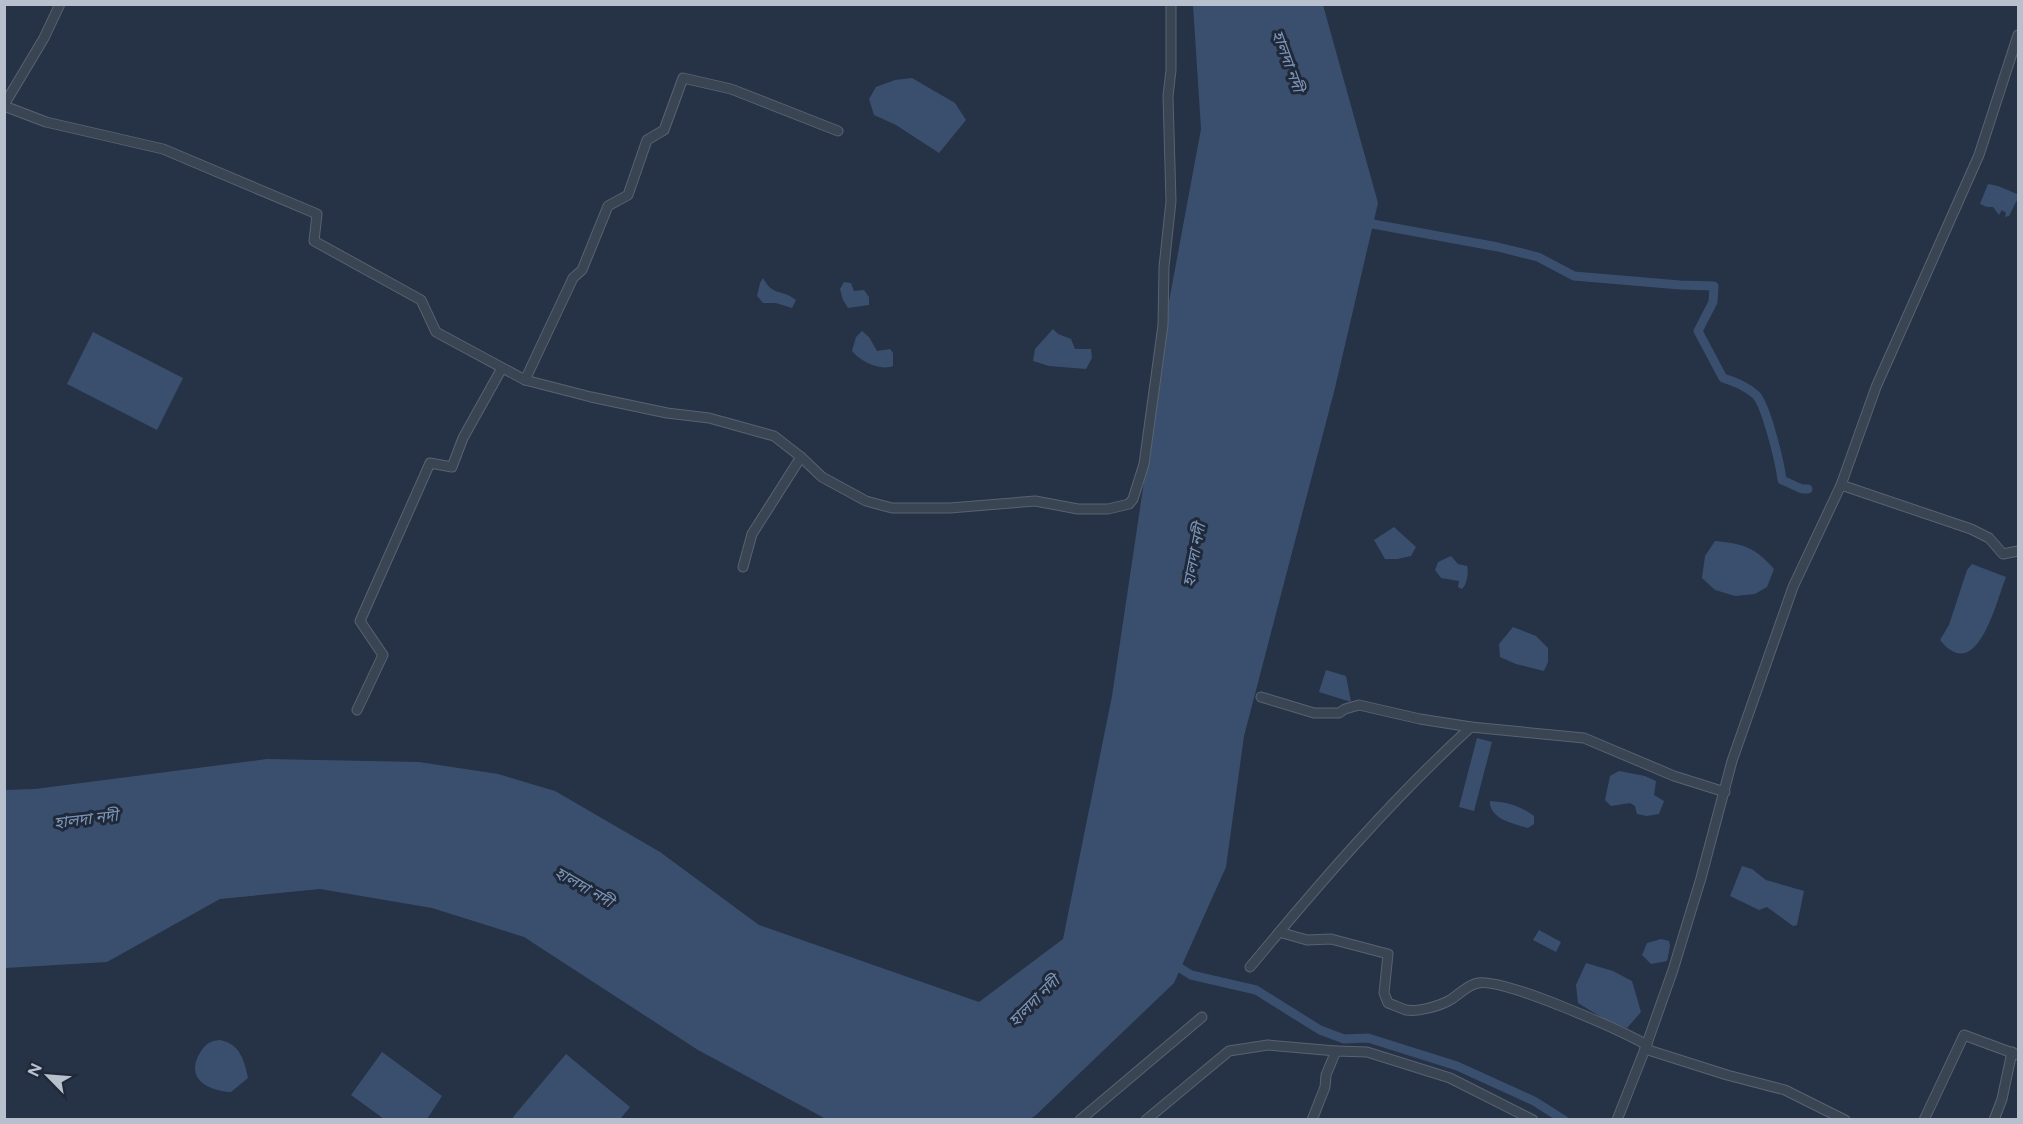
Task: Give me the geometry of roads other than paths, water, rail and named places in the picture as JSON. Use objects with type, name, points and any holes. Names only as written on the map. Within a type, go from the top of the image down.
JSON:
[{"type":"street","points":[[60,4],[44,38],[4,105],[46,122],[163,149],[317,214],[314,241],[421,300],[436,332],[525,380],[591,398],[667,413],[709,418],[774,436],[822,477],[866,501],[892,508],[950,508],[1035,501],[1078,509],[1108,509],[1129,504],[1133,499],[1144,464],[1163,325],[1164,267],[1171,201],[1168,96],[1172,70],[1171,4]]},
{"type":"street","points":[[1617,1119],[1646,1047],[1673,969],[1732,761],[1793,586],[1841,485],[1876,387],[1978,155],[2019,35]]},
{"type":"street","points":[[525,380],[573,278],[582,270],[608,206],[628,195],[647,140],[664,130],[683,78],[731,88],[838,131]]},
{"type":"street","points":[[357,710],[383,655],[360,621],[430,463],[452,467],[463,438],[502,368]]},
{"type":"street","points":[[743,567],[752,534],[801,457]]},
{"type":"street","points":[[1841,485],[1971,529],[1989,538],[2002,554],[2019,551]]},
{"type":"street","points":[[1261,697],[1314,713],[1339,713],[1359,705],[1420,719],[1471,727],[1584,738],[1674,776],[1725,792]]},
{"type":"street","points":[[1250,967],[1425,771],[1471,727]]},
{"type":"street","points":[[1279,932],[1307,940],[1331,939],[1388,954],[1384,993],[1388,1003],[1407,1010],[1449,1001],[1464,989],[1479,983],[1500,984],[1575,1012],[1646,1047],[1727,1076],[1785,1090],[1845,1119]]},
{"type":"street","points":[[1080,1119],[1202,1017]]},
{"type":"street","points":[[1924,1119],[1964,1035],[2015,1053],[1994,1119]]},
{"type":"street","points":[[1146,1119],[1229,1051],[1268,1046],[1367,1052],[1450,1078],[1533,1119]]},
{"type":"street","points":[[1312,1119],[1336,1051]]},
{"type":"water","name":"হালদা নদী","points":[[1193,5],[1323,5],[1378,203],[1335,388],[1244,736],[1226,867],[1174,983],[1036,1115],[1029,1120],[826,1119],[698,1050],[524,937],[432,908],[320,889],[220,899],[107,962],[5,968],[5,790],[35,789],[267,759],[419,762],[498,774],[555,791],[660,852],[759,925],[979,1002],[1063,939],[1112,696],[1152,428],[1165,323],[1201,129]]},
{"type":"water","points":[[912,78],[955,103],[966,120],[939,153],[896,125],[874,115],[869,99],[876,87],[895,80]]},
{"type":"water","points":[[1988,184],[2017,194],[2018,198],[2009,216],[2005,217],[2006,213],[2002,210],[1999,215],[1993,207],[1980,204]]},
{"type":"water","points":[[763,278],[774,290],[796,300],[792,308],[776,303],[763,303],[757,296]]},
{"type":"water","points":[[844,282],[851,283],[854,291],[864,290],[869,297],[869,305],[848,308],[840,289]]},
{"type":"water","points":[[1053,329],[1058,334],[1071,339],[1075,349],[1091,349],[1092,358],[1086,369],[1049,366],[1033,361],[1035,349]]},
{"type":"water","points":[[862,331],[869,337],[877,351],[890,349],[893,353],[893,366],[882,367],[871,364],[860,359],[852,351],[856,337]]},
{"type":"water","points":[[93,332],[183,378],[157,430],[67,384]]},
{"type":"water","points":[[1394,527],[1416,547],[1411,556],[1385,559],[1374,540]]},
{"type":"water","points":[[1715,541],[1742,545],[1761,556],[1774,569],[1767,587],[1755,594],[1735,596],[1715,590],[1702,578],[1705,556]]},
{"type":"water","points":[[1451,556],[1458,564],[1467,566],[1467,578],[1462,589],[1458,587],[1459,581],[1441,578],[1435,570],[1438,562]]},
{"type":"water","points":[[1972,564],[2006,577],[1990,620],[1975,647],[1965,653],[1953,652],[1940,640],[1949,625],[1967,570]]},
{"type":"water","points":[[1513,627],[1536,636],[1548,648],[1548,662],[1544,671],[1516,664],[1500,657],[1499,644]]},
{"type":"water","points":[[1326,670],[1346,676],[1351,702],[1319,692]]},
{"type":"water","points":[[1477,738],[1492,742],[1474,811],[1459,807]]},
{"type":"water","points":[[1619,771],[1645,776],[1656,781],[1654,795],[1664,801],[1659,814],[1647,816],[1637,814],[1635,806],[1630,803],[1611,806],[1605,800],[1610,776]]},
{"type":"water","points":[[1490,801],[1519,807],[1534,816],[1534,824],[1528,828],[1503,820],[1494,812]]},
{"type":"water","points":[[1742,866],[1752,869],[1766,880],[1804,891],[1797,925],[1793,926],[1767,907],[1759,910],[1730,896]]},
{"type":"water","points":[[1539,930],[1561,942],[1556,952],[1533,940]]},
{"type":"water","points":[[1661,939],[1669,941],[1667,961],[1651,964],[1642,955],[1647,943]]},
{"type":"water","points":[[1586,963],[1613,971],[1632,981],[1641,1012],[1627,1028],[1606,1020],[1578,1003],[1576,985]]},
{"type":"water","points":[[220,1040],[237,1049],[243,1059],[248,1078],[231,1092],[213,1089],[200,1081],[196,1075],[196,1060],[201,1051],[209,1043]]},
{"type":"water","points":[[382,1052],[442,1096],[427,1119],[384,1119],[351,1095]]},
{"type":"water","points":[[566,1054],[630,1107],[620,1119],[515,1120],[513,1117]]},
{"type":"waterway","points":[[1362,222],[1498,247],[1538,257],[1574,276],[1714,286],[1713,302],[1698,331],[1723,378],[1748,389],[1760,401],[1772,435],[1782,480],[1802,489],[1808,489]]},
{"type":"waterway","points":[[1172,963],[1191,975],[1256,990],[1320,1030],[1344,1039],[1368,1038],[1457,1066],[1534,1101],[1564,1120]]}]
